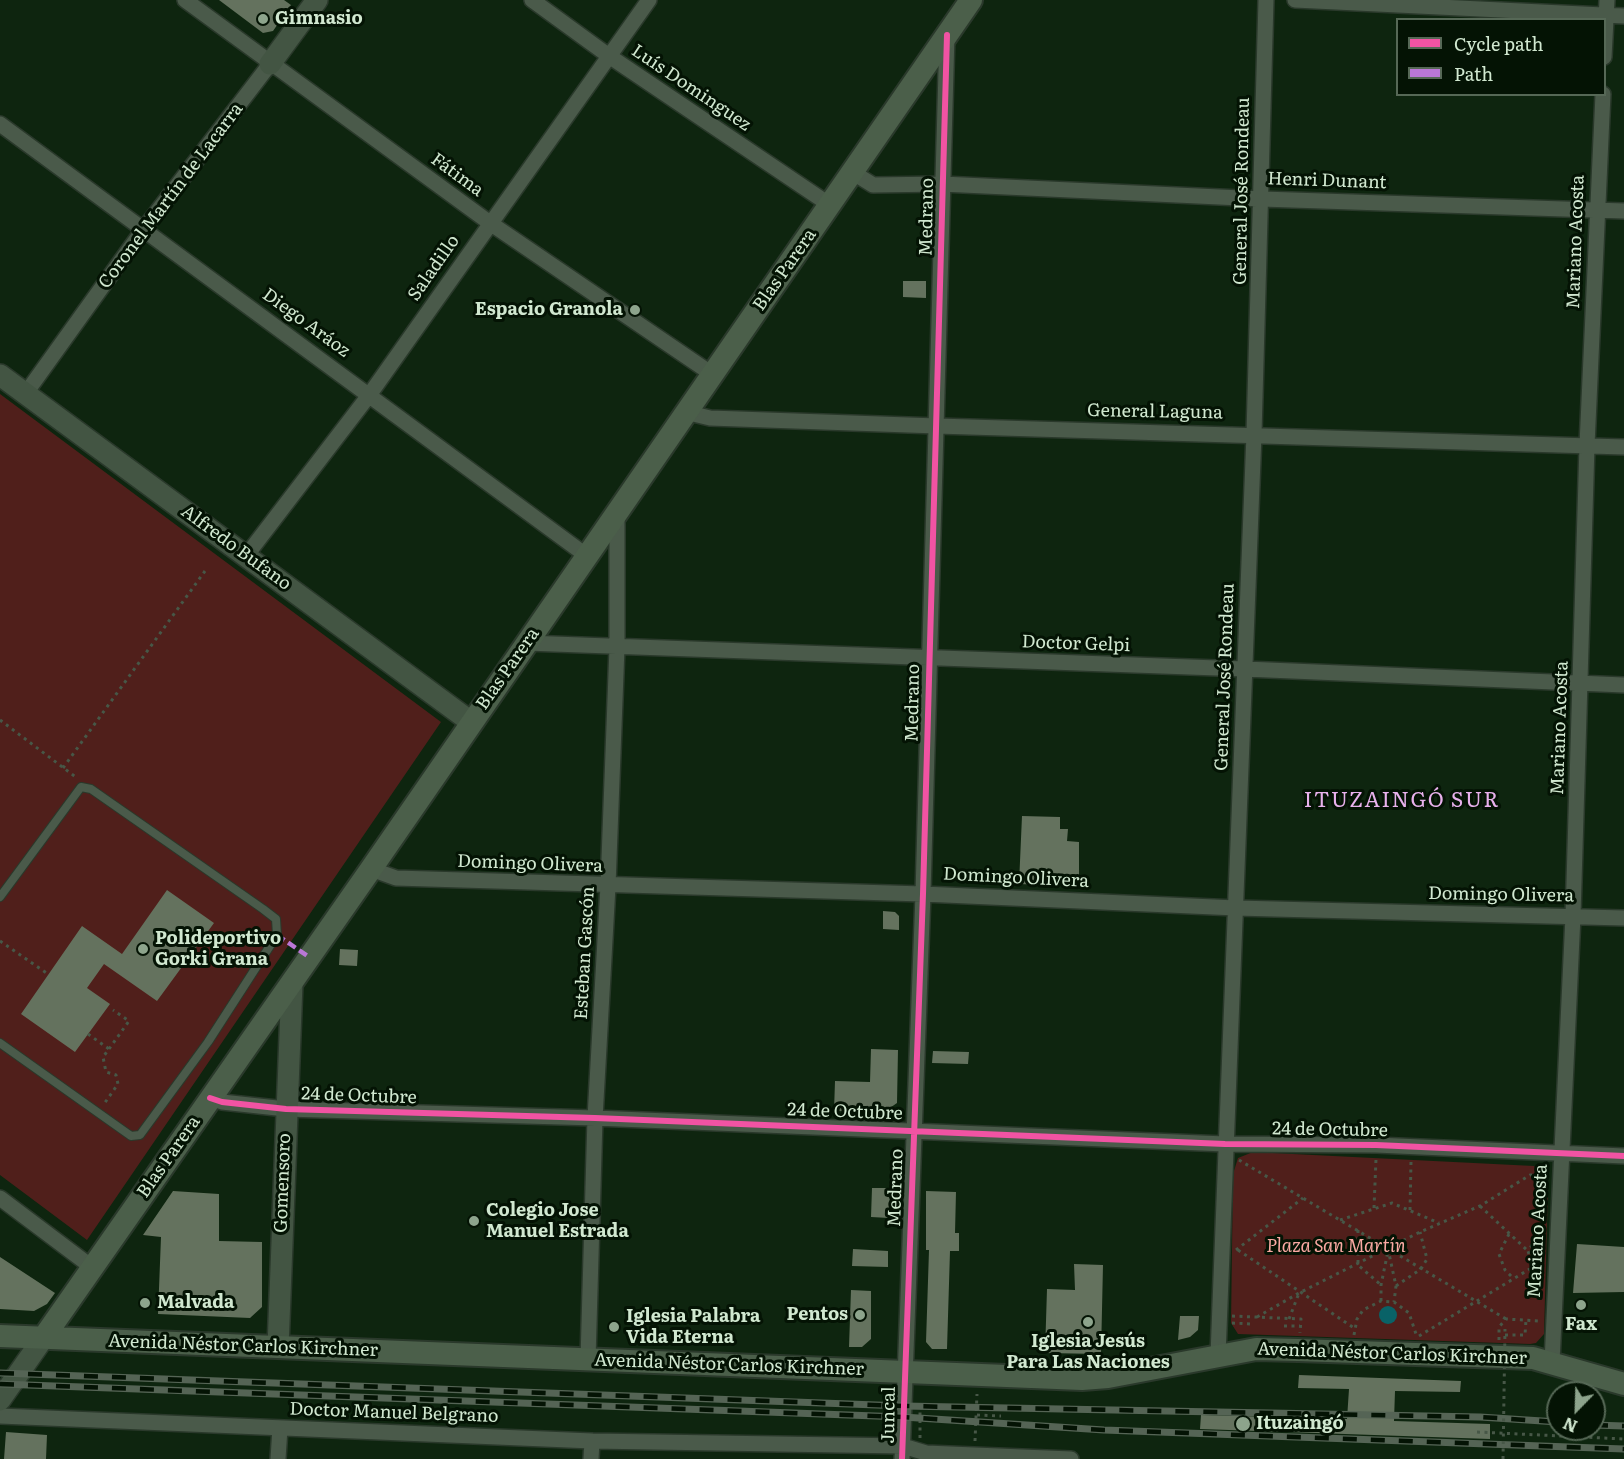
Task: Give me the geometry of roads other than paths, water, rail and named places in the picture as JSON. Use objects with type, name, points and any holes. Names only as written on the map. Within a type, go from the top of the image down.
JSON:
[{"type":"main road","name":"Blas Parera","points":[[44,1337],[292,983],[971,0]]},
{"type":"main road","name":"Avenida Néstor Carlos Kirchner","points":[[0,1336],[1082,1379],[1108,1377],[1256,1349],[1353,1352],[1416,1345],[1502,1346],[1624,1384]]},
{"type":"street","name":"Fátima","points":[[185,0],[490,223],[712,374]]},
{"type":"street","name":"Coronel Martín de Lacarra","points":[[26,393],[143,230],[317,0]]},
{"type":"street","name":"Luís Dominguez","points":[[532,0],[609,56],[830,205]]},
{"type":"street","name":"Saladillo","points":[[246,556],[370,394],[649,0]]},
{"type":"street","name":"General José Rondeau","points":[[1218,1355],[1254,434],[1266,0]]},
{"type":"street","points":[[1295,0],[1607,8],[1624,16]]},
{"type":"street","points":[[1606,32],[1607,8]]},
{"type":"street","name":"Medrano","points":[[905,1371],[923,894],[947,35]]},
{"type":"street","name":"Mariano Acosta","points":[[1552,1362],[1573,916],[1587,445],[1603,96]]},
{"type":"street","name":"Diego Aráoz","points":[[0,124],[370,394],[587,556]]},
{"type":"street","name":"Henri Dunant","points":[[852,172],[873,185],[942,184],[1262,199],[1624,211]]},
{"type":"street","name":"Alfredo Bufano","points":[[0,375],[471,722]]},
{"type":"street","name":"General Laguna","points":[[686,412],[710,417],[937,426],[1624,447]]},
{"type":"street","name":"Esteban Gascón","points":[[588,1359],[595,1118],[608,886],[617,647],[617,514]]},
{"type":"street","name":"Doctor Gelpi","points":[[526,643],[1624,685]]},
{"type":"street","name":"Domingo Olivera","points":[[371,869],[396,878],[923,894],[1236,908],[1624,918]]},
{"type":"street","name":"Gomensoro","points":[[278,1347],[292,983]]},
{"type":"street","name":"24 de Octubre","points":[[210,1098],[222,1102],[286,1109],[913,1130],[1225,1148],[1376,1145],[1624,1156]]},
{"type":"street","points":[[0,1198],[93,1268]]},
{"type":"street","points":[[0,1400],[44,1337]]},
{"type":"street","name":"Juncal","points":[[903,1454],[905,1371]]},
{"type":"street","name":"Doctor Manuel Belgrano","points":[[0,1416],[1071,1459]]},
{"type":"street","points":[[278,1459],[280,1428]]},
{"type":"street","points":[[591,1459],[592,1441]]},
{"type":"lane","points":[[0,897],[81,787],[91,789],[276,919],[277,935],[208,1042],[140,1135],[131,1136],[0,1042]]},
{"type":"water","points":[[1388,1306],[1394,1309],[1397,1315],[1394,1321],[1388,1324],[1382,1321],[1379,1315],[1382,1309]]},
{"type":"railway","points":[[0,1373],[904,1406],[1480,1417],[1546,1421]]},
{"type":"railway","points":[[0,1384],[903,1417],[1104,1430],[1624,1449]]},
{"type":"railway","points":[[1606,1425],[1624,1426]]},
{"type":"place","name":"Gimnasio","points":[[263,19]]},
{"type":"place","name":"Espacio Granola","points":[[635,310]]},
{"type":"place","name":"Polideportivo Gorki Grana","points":[[143,949]]},
{"type":"place","name":"Colegio Jose Manuel Estrada","points":[[474,1221]]},
{"type":"place","name":"Malvada","points":[[145,1303]]},
{"type":"place","name":"Fax","points":[[1581,1305]]},
{"type":"place","name":"Pentos","points":[[860,1315]]},
{"type":"place","name":"Iglesia Jesús Para Las Naciones","points":[[1088,1322]]},
{"type":"place","name":"Iglesia Palabra Vida Eterna","points":[[614,1327]]},
{"type":"place","name":"Ituzaingó","points":[[1243,1424]]},
{"type":"district","name":"ITUZAINGÓ SUR","points":[[1402,801]]},
{"type":"park label","name":"Plaza San Martín","points":[[1336,1247]]}]
